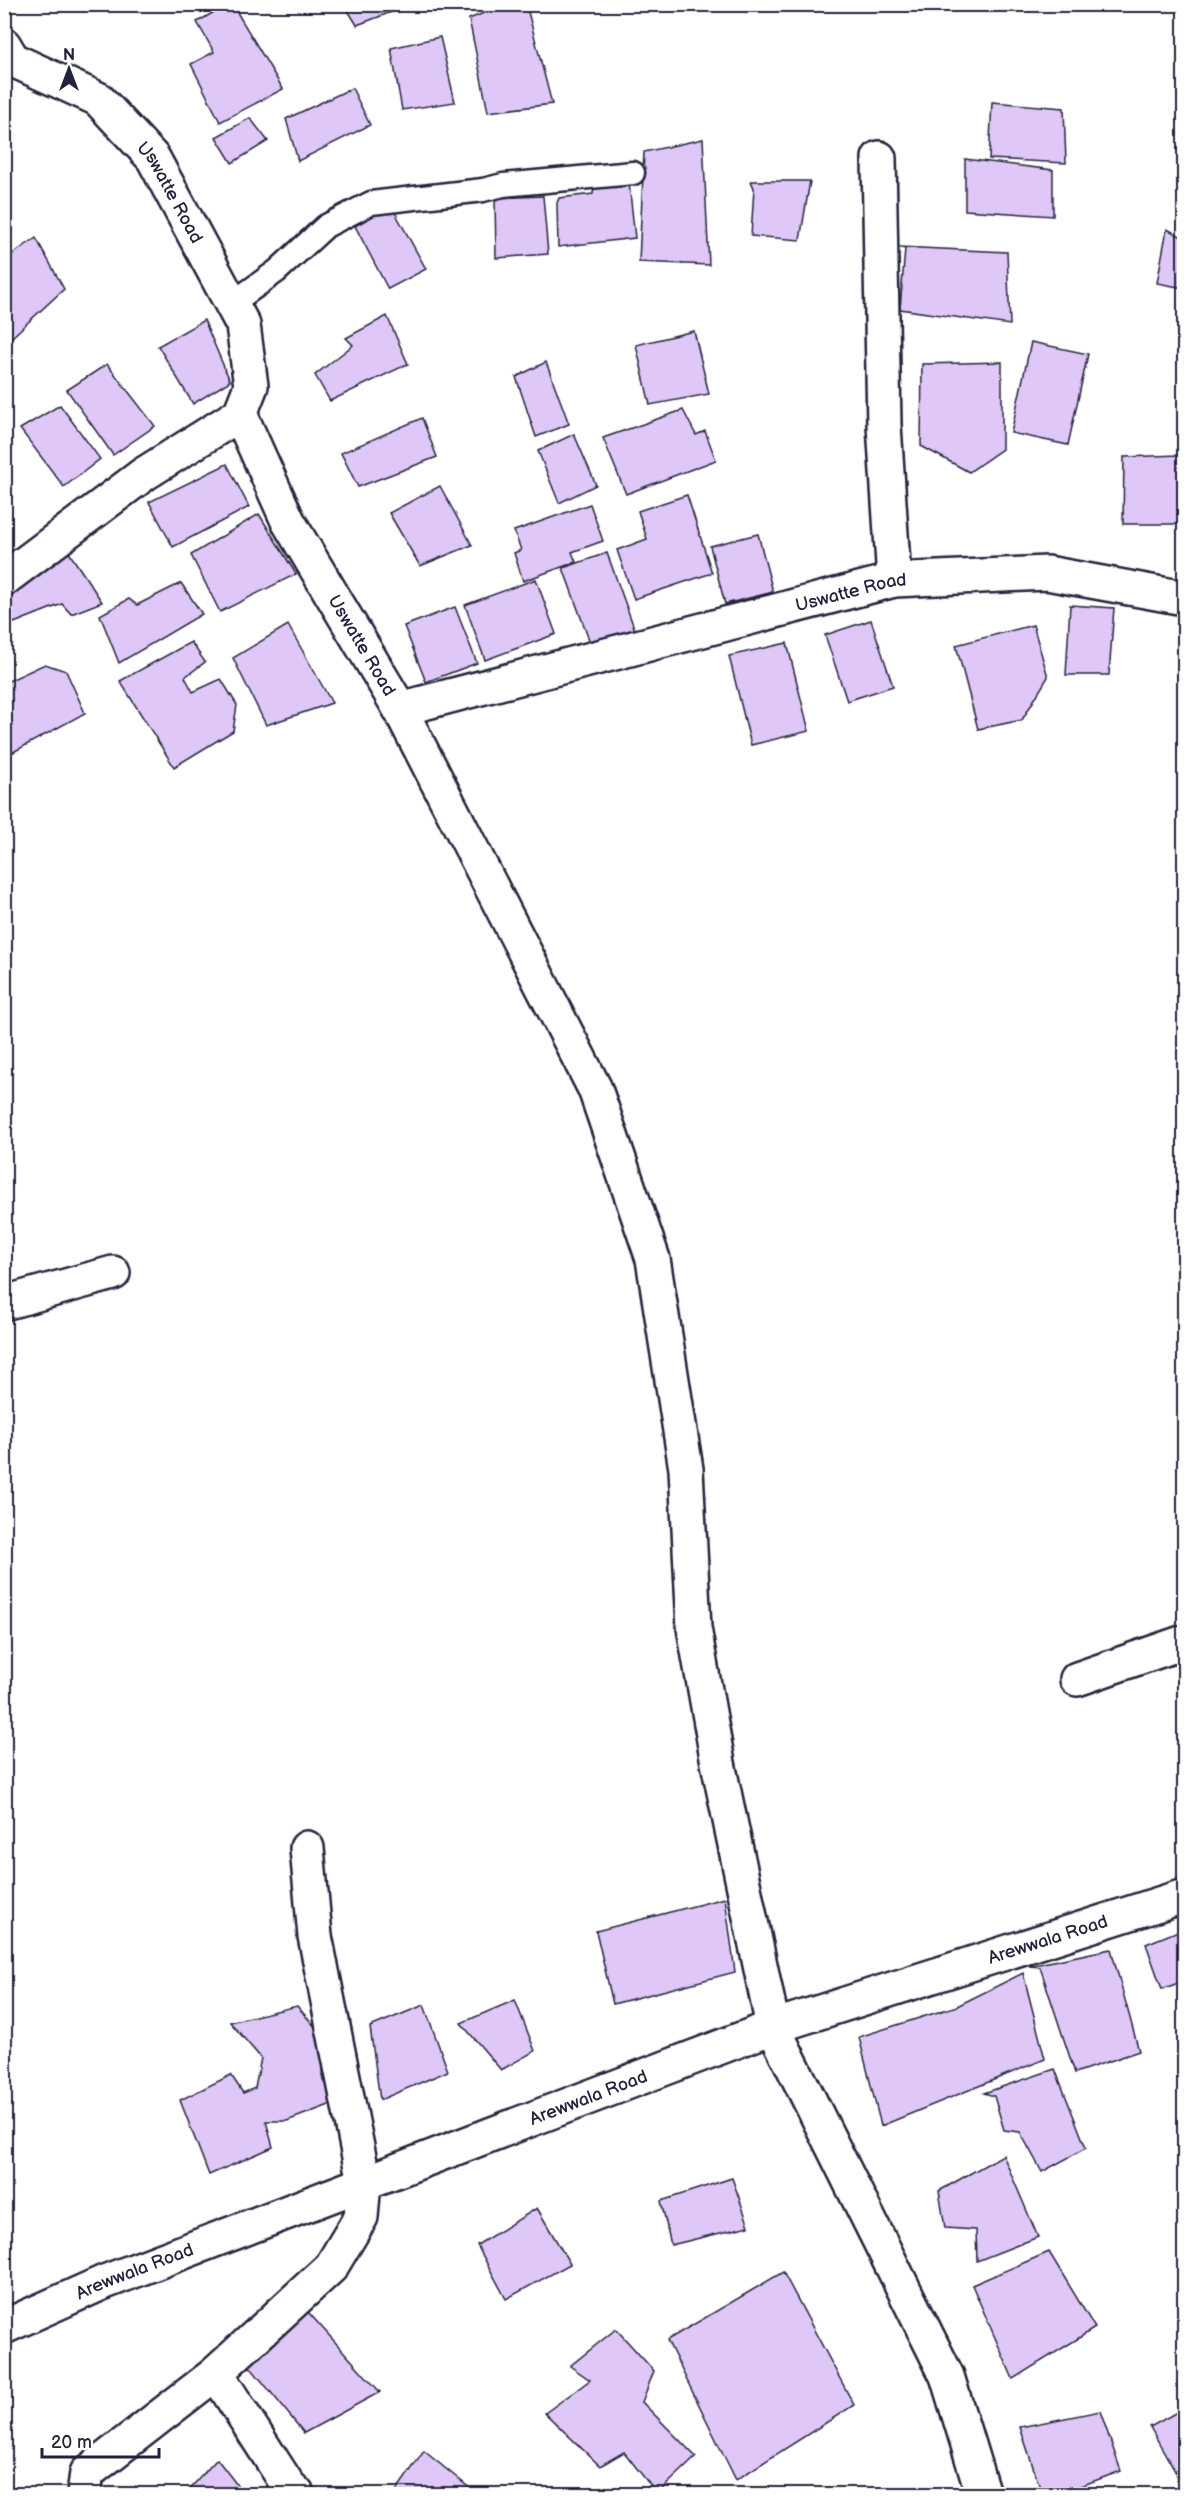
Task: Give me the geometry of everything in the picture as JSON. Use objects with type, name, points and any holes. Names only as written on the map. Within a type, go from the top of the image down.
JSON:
[{"type":"street","name":"Uswatte Road","points":[[4,45],[13,60],[98,99],[153,158],[243,326],[251,386],[240,414],[288,520],[400,708],[894,580],[1047,573],[1185,598]]},
{"type":"street","points":[[879,158],[884,425],[894,580]]},
{"type":"street","points":[[4,579],[144,474],[240,414]]},
{"type":"street","points":[[400,708],[595,1089],[653,1259],[686,1469],[694,1628],[718,1763],[773,2027],[947,2376],[983,2494]]},
{"type":"street","points":[[4,1303],[113,1273]]},
{"type":"street","points":[[1077,1679],[1185,1642]]},
{"type":"street","points":[[84,2494],[87,2473],[216,2373],[331,2267],[361,2217],[364,2182],[315,1936],[307,1848]]},
{"type":"street","name":"Arewwala Road","points":[[4,2327],[102,2283],[773,2027],[1185,1896]]},
{"type":"street","points":[[216,2373],[288,2485],[297,2494]]},
{"type":"lane","points":[[231,304],[277,271],[326,226],[371,203],[483,190],[503,185],[633,173]]},
{"type":"building","points":[[228,4],[232,4],[283,89],[220,122],[191,64],[214,52],[197,22]]},
{"type":"building","points":[[344,4],[396,4],[397,10],[357,25]]},
{"type":"building","points":[[506,4],[526,4],[552,104],[488,112],[469,19]]},
{"type":"building","points":[[440,37],[455,102],[402,110],[391,48]]},
{"type":"building","points":[[352,88],[370,125],[298,161],[286,119]]},
{"type":"building","points":[[992,102],[1064,108],[1066,163],[989,159]]},
{"type":"building","points":[[250,118],[268,141],[232,163],[216,137]]},
{"type":"building","points":[[703,139],[709,265],[639,262],[644,152]]},
{"type":"building","points":[[965,159],[1053,170],[1053,216],[965,210]]},
{"type":"building","points":[[751,181],[810,181],[800,240],[751,236],[754,188]]},
{"type":"building","points":[[629,183],[635,238],[558,247],[557,203],[559,198],[593,194],[594,185]]},
{"type":"building","points":[[543,196],[548,254],[496,258],[495,198]]},
{"type":"building","points":[[391,205],[426,269],[388,289],[355,226]]},
{"type":"building","points":[[1167,229],[1184,238],[1184,288],[1157,283]]},
{"type":"building","points":[[36,238],[64,289],[10,339],[4,332],[4,260]]},
{"type":"building","points":[[898,247],[1007,252],[1010,325],[900,309],[905,249]]},
{"type":"building","points":[[387,316],[408,364],[330,401],[315,375],[353,345],[346,338]]},
{"type":"building","points":[[204,320],[230,381],[193,404],[158,346]]},
{"type":"building","points":[[694,331],[709,394],[650,405],[636,345]]},
{"type":"building","points":[[1031,342],[1088,354],[1068,445],[1011,433]]},
{"type":"building","points":[[546,362],[569,424],[536,437],[516,377]]},
{"type":"building","points":[[1002,362],[1002,449],[969,472],[921,446],[922,364]]},
{"type":"building","points":[[107,364],[155,426],[113,455],[67,390]]},
{"type":"building","points":[[60,405],[100,459],[64,487],[20,429]]},
{"type":"building","points":[[683,410],[696,435],[705,431],[716,460],[626,494],[603,438]]},
{"type":"building","points":[[422,418],[437,457],[358,487],[341,453]]},
{"type":"building","points":[[574,434],[596,485],[559,503],[538,451]]},
{"type":"building","points":[[1180,455],[1179,524],[1123,524],[1124,457]]},
{"type":"building","points":[[227,464],[249,507],[173,547],[149,502]]},
{"type":"building","points":[[440,486],[472,545],[420,566],[389,513]]},
{"type":"building","points":[[687,495],[712,573],[634,599],[617,550],[647,539],[638,511]]},
{"type":"building","points":[[590,504],[603,541],[572,552],[576,562],[523,581],[514,553],[521,550],[514,531]]},
{"type":"building","points":[[259,514],[296,574],[220,612],[191,555]]},
{"type":"building","points":[[758,534],[773,592],[725,604],[710,546]]},
{"type":"building","points":[[66,548],[102,602],[71,614],[62,604],[14,623],[4,607],[4,588]]},
{"type":"building","points":[[607,553],[636,633],[592,648],[563,568]]},
{"type":"building","points":[[536,579],[556,634],[485,660],[465,605]]},
{"type":"building","points":[[181,583],[202,614],[119,663],[100,615],[129,599],[137,605]]},
{"type":"building","points":[[1070,605],[1114,608],[1109,675],[1066,675]]},
{"type":"building","points":[[455,607],[477,663],[426,682],[404,626]]},
{"type":"building","points":[[871,620],[893,686],[847,701],[825,635]]},
{"type":"building","points":[[288,625],[332,703],[266,725],[233,658]]},
{"type":"building","points":[[1033,625],[1048,677],[1022,720],[978,729],[956,645]]},
{"type":"building","points":[[191,642],[205,662],[185,677],[193,692],[221,679],[237,705],[233,731],[174,767],[120,681]]},
{"type":"building","points":[[787,643],[809,731],[751,745],[729,656]]},
{"type":"building","points":[[45,664],[66,671],[85,713],[6,756],[4,683]]},
{"type":"building","points":[[725,1898],[735,1972],[613,2004],[596,1931]]},
{"type":"building","points":[[1183,1929],[1184,1981],[1162,1989],[1146,1944]]},
{"type":"building","points":[[1111,1949],[1139,2051],[1075,2073],[1040,1967],[1029,1966]]},
{"type":"building","points":[[1023,1973],[1045,2059],[881,2126],[859,2037],[957,2006]]},
{"type":"building","points":[[515,2000],[535,2051],[501,2070],[461,2023]]},
{"type":"building","points":[[424,2005],[448,2071],[380,2100],[370,2027]]},
{"type":"building","points":[[297,2006],[324,2037],[323,2079],[337,2102],[287,2121],[266,2121],[273,2147],[209,2175],[180,2100],[231,2075],[243,2093],[255,2088],[261,2058],[230,2022]]},
{"type":"building","points":[[1055,2069],[1086,2148],[1042,2172],[1020,2132],[1004,2130],[994,2096],[984,2093]]},
{"type":"building","points":[[1003,2155],[1038,2237],[977,2261],[976,2230],[945,2228],[939,2191]]},
{"type":"building","points":[[732,2178],[749,2226],[671,2245],[661,2201]]},
{"type":"building","points":[[537,2208],[570,2264],[506,2299],[477,2245]]},
{"type":"building","points":[[1049,2252],[1095,2328],[1013,2379],[972,2285]]},
{"type":"building","points":[[783,2272],[854,2405],[736,2480],[667,2340]]},
{"type":"building","points":[[308,2312],[380,2392],[304,2433],[243,2358]]},
{"type":"building","points":[[616,2329],[654,2371],[642,2402],[696,2457],[657,2494],[624,2452],[600,2466],[545,2413],[590,2380],[570,2366]]},
{"type":"building","points":[[1184,2408],[1184,2487],[1150,2427]]},
{"type":"building","points":[[1100,2411],[1121,2471],[1059,2494],[1042,2494],[1020,2427]]},
{"type":"building","points":[[424,2451],[477,2494],[394,2494]]},
{"type":"building","points":[[217,2459],[244,2494],[185,2494]]}]
